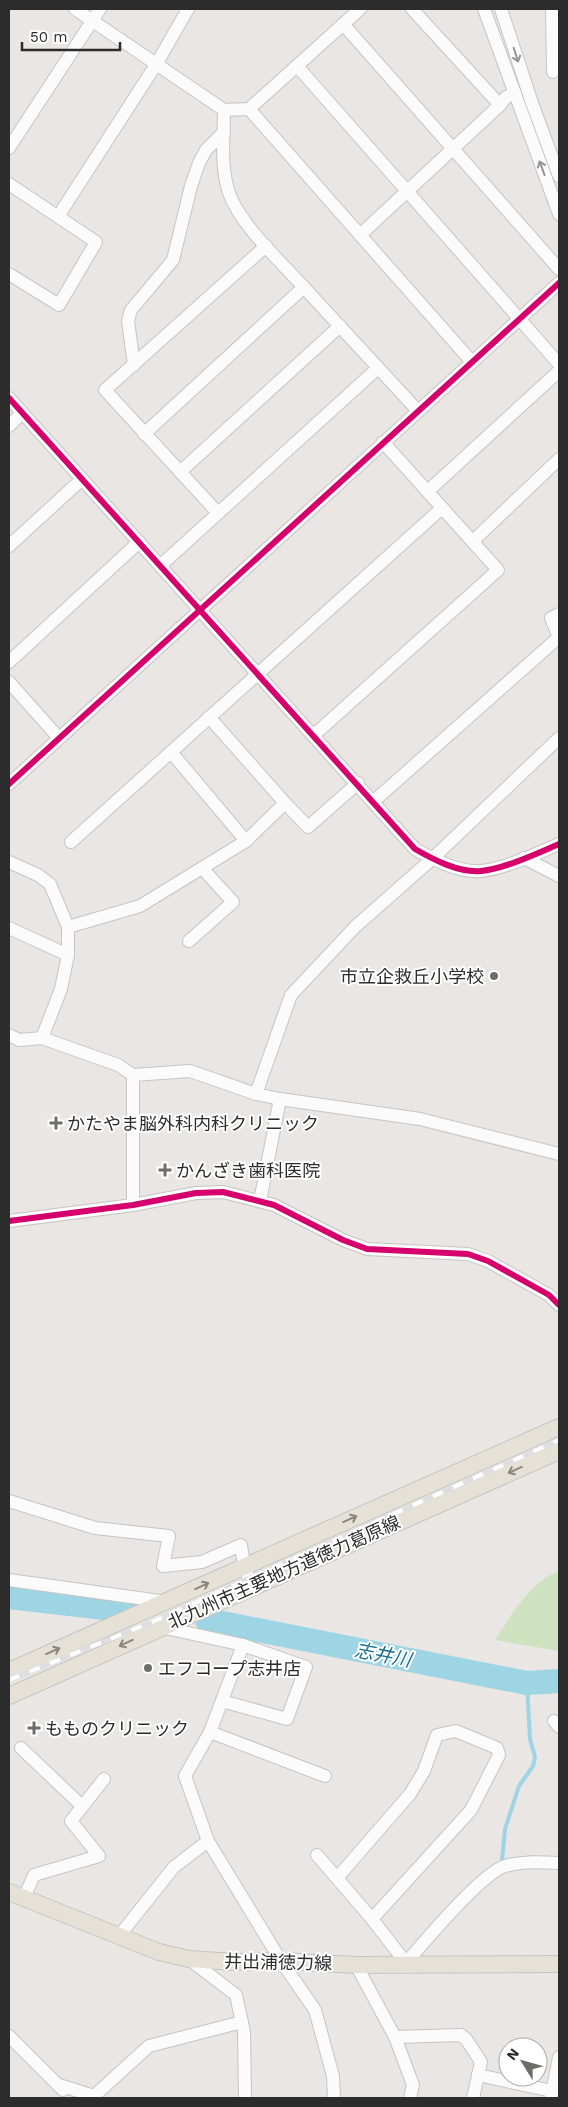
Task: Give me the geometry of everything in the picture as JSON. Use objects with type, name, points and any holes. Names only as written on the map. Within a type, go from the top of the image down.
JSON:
[{"type":"main road","name":"北九州市主要地方道徳力葛原線","points":[[9,1671],[559,1427]]},
{"type":"main road","name":"北九州市主要地方道徳力葛原線","points":[[9,1696],[160,1627],[559,1451]]},
{"type":"main road","name":"井出浦徳力線","points":[[9,1892],[158,1952],[189,1959],[356,1965],[406,1963],[559,1964]]},
{"type":"street","points":[[75,9],[224,110],[249,109],[360,9]]},
{"type":"street","points":[[9,148],[100,9]]},
{"type":"street","points":[[59,215],[157,63],[188,9]]},
{"type":"street","points":[[412,9],[500,105]]},
{"type":"street","points":[[484,9],[559,214]]},
{"type":"street","points":[[501,9],[532,103],[559,176]]},
{"type":"street","points":[[552,9],[553,72]]},
{"type":"street","points":[[343,24],[559,269]]},
{"type":"street","points":[[297,66],[559,364]]},
{"type":"street","points":[[360,235],[500,105],[506,97],[515,93]]},
{"type":"street","points":[[249,109],[472,362]]},
{"type":"street","points":[[224,110],[224,132],[221,149],[229,194],[241,214],[266,246],[418,411]]},
{"type":"street","points":[[134,365],[128,321],[131,310],[173,260],[191,186],[199,163],[206,150],[224,132]]},
{"type":"street","points":[[9,184],[59,215],[96,242],[59,306],[9,274]]},
{"type":"street","points":[[218,513],[105,390],[266,246]]},
{"type":"street","points":[[9,784],[58,737],[559,283]]},
{"type":"street","points":[[144,434],[304,287]]},
{"type":"street","points":[[180,472],[340,326]]},
{"type":"street","points":[[160,566],[378,368]]},
{"type":"street","points":[[428,491],[559,371]]},
{"type":"street","points":[[9,398],[81,480],[358,783],[415,849],[432,859],[455,867],[481,871],[524,858],[559,844]]},
{"type":"street","points":[[9,426],[22,413]]},
{"type":"street","points":[[314,735],[498,570],[383,442]]},
{"type":"street","points":[[473,541],[559,459]]},
{"type":"street","points":[[9,546],[81,480]]},
{"type":"street","points":[[71,842],[442,508]]},
{"type":"street","points":[[9,662],[139,542]]},
{"type":"street","points":[[374,801],[559,638],[551,618],[559,614]]},
{"type":"street","points":[[9,682],[58,737]]},
{"type":"street","points":[[210,717],[308,827],[358,783]]},
{"type":"street","points":[[256,1094],[291,994],[356,926],[432,859],[559,738]]},
{"type":"street","points":[[171,752],[246,841]]},
{"type":"street","points":[[68,927],[140,906],[246,841],[285,803]]},
{"type":"street","points":[[524,858],[559,876]]},
{"type":"street","points":[[9,862],[38,874],[50,884],[68,927],[68,955],[61,989],[42,1038]]},
{"type":"street","points":[[189,941],[233,902],[202,868]]},
{"type":"street","points":[[9,928],[68,955]]},
{"type":"street","points":[[9,1035],[19,1040],[42,1038],[118,1065],[133,1075],[190,1071],[256,1094],[420,1119],[559,1154]]},
{"type":"street","points":[[133,1075],[133,1205]]},
{"type":"street","points":[[260,1201],[280,1099]]},
{"type":"street","points":[[9,1221],[133,1205],[196,1193],[223,1192],[274,1205],[344,1240],[367,1249],[468,1254],[488,1261],[549,1295],[559,1305]]},
{"type":"street","points":[[9,1501],[95,1528],[169,1536],[163,1566],[202,1562],[241,1545],[244,1566],[252,1587]]},
{"type":"street","points":[[9,1580],[168,1602]]},
{"type":"street","points":[[160,1627],[243,1645],[306,1667],[287,1719],[222,1701]]},
{"type":"street","points":[[243,1645],[210,1732],[185,1776],[208,1841],[281,1961],[315,2010],[333,2076],[334,2098]]},
{"type":"street","points":[[337,1878],[410,1794],[424,1771],[437,1735],[456,1731],[496,1748],[499,1755],[471,1810],[372,1919]]},
{"type":"street","points":[[210,1732],[325,1776]]},
{"type":"street","points":[[21,1748],[82,1806]]},
{"type":"street","points":[[24,1898],[34,1875],[99,1856],[71,1821],[104,1779]]},
{"type":"street","points":[[118,1936],[174,1867],[208,1841]]},
{"type":"street","points":[[317,1855],[372,1919],[406,1963],[442,1921],[496,1870],[527,1862],[559,1863]]},
{"type":"street","points":[[189,1959],[236,1995],[242,2022],[245,2098]]},
{"type":"street","points":[[356,1965],[395,2037],[413,2085],[410,2098]]},
{"type":"street","points":[[94,2096],[149,2046],[242,2022]]},
{"type":"street","points":[[395,2037],[461,2035],[466,2039],[480,2062],[473,2098]]},
{"type":"street","points":[[9,2036],[71,2098]]},
{"type":"street","points":[[478,2074],[551,2095],[559,2057]]},
{"type":"street","points":[[59,2086],[107,2098]]},
{"type":"green space","points":[[559,1571],[559,1651],[495,1640],[530,1591],[548,1576]]},
{"type":"waterway","name":"志井川","points":[[9,1597],[130,1611]]},
{"type":"waterway","name":"志井川","points":[[207,1620],[527,1683],[559,1681]]},
{"type":"waterway","points":[[502,1861],[505,1829],[519,1786],[533,1766],[535,1757],[530,1739],[527,1683]]},
{"type":"railway","points":[[9,1680],[152,1622],[559,1440]]},
{"type":"cycle path","points":[[9,784],[559,283]]},
{"type":"cycle path","points":[[9,398],[415,849],[455,868],[481,871],[510,864],[559,844]]},
{"type":"cycle path","points":[[9,1221],[133,1205],[196,1193],[223,1192],[274,1205],[343,1240],[367,1249],[468,1254],[488,1261],[549,1295],[559,1305]]},
{"type":"place","name":"市立企救丘小学校","points":[[494,976]]},
{"type":"place","name":"かたやま脳外科内科クリニック","points":[[56,1123]]},
{"type":"place","name":"かんざき歯科医院","points":[[165,1170]]},
{"type":"place","name":"エフコープ志井店","points":[[148,1668]]},
{"type":"place","name":"もものクリニック","points":[[34,1728]]}]
